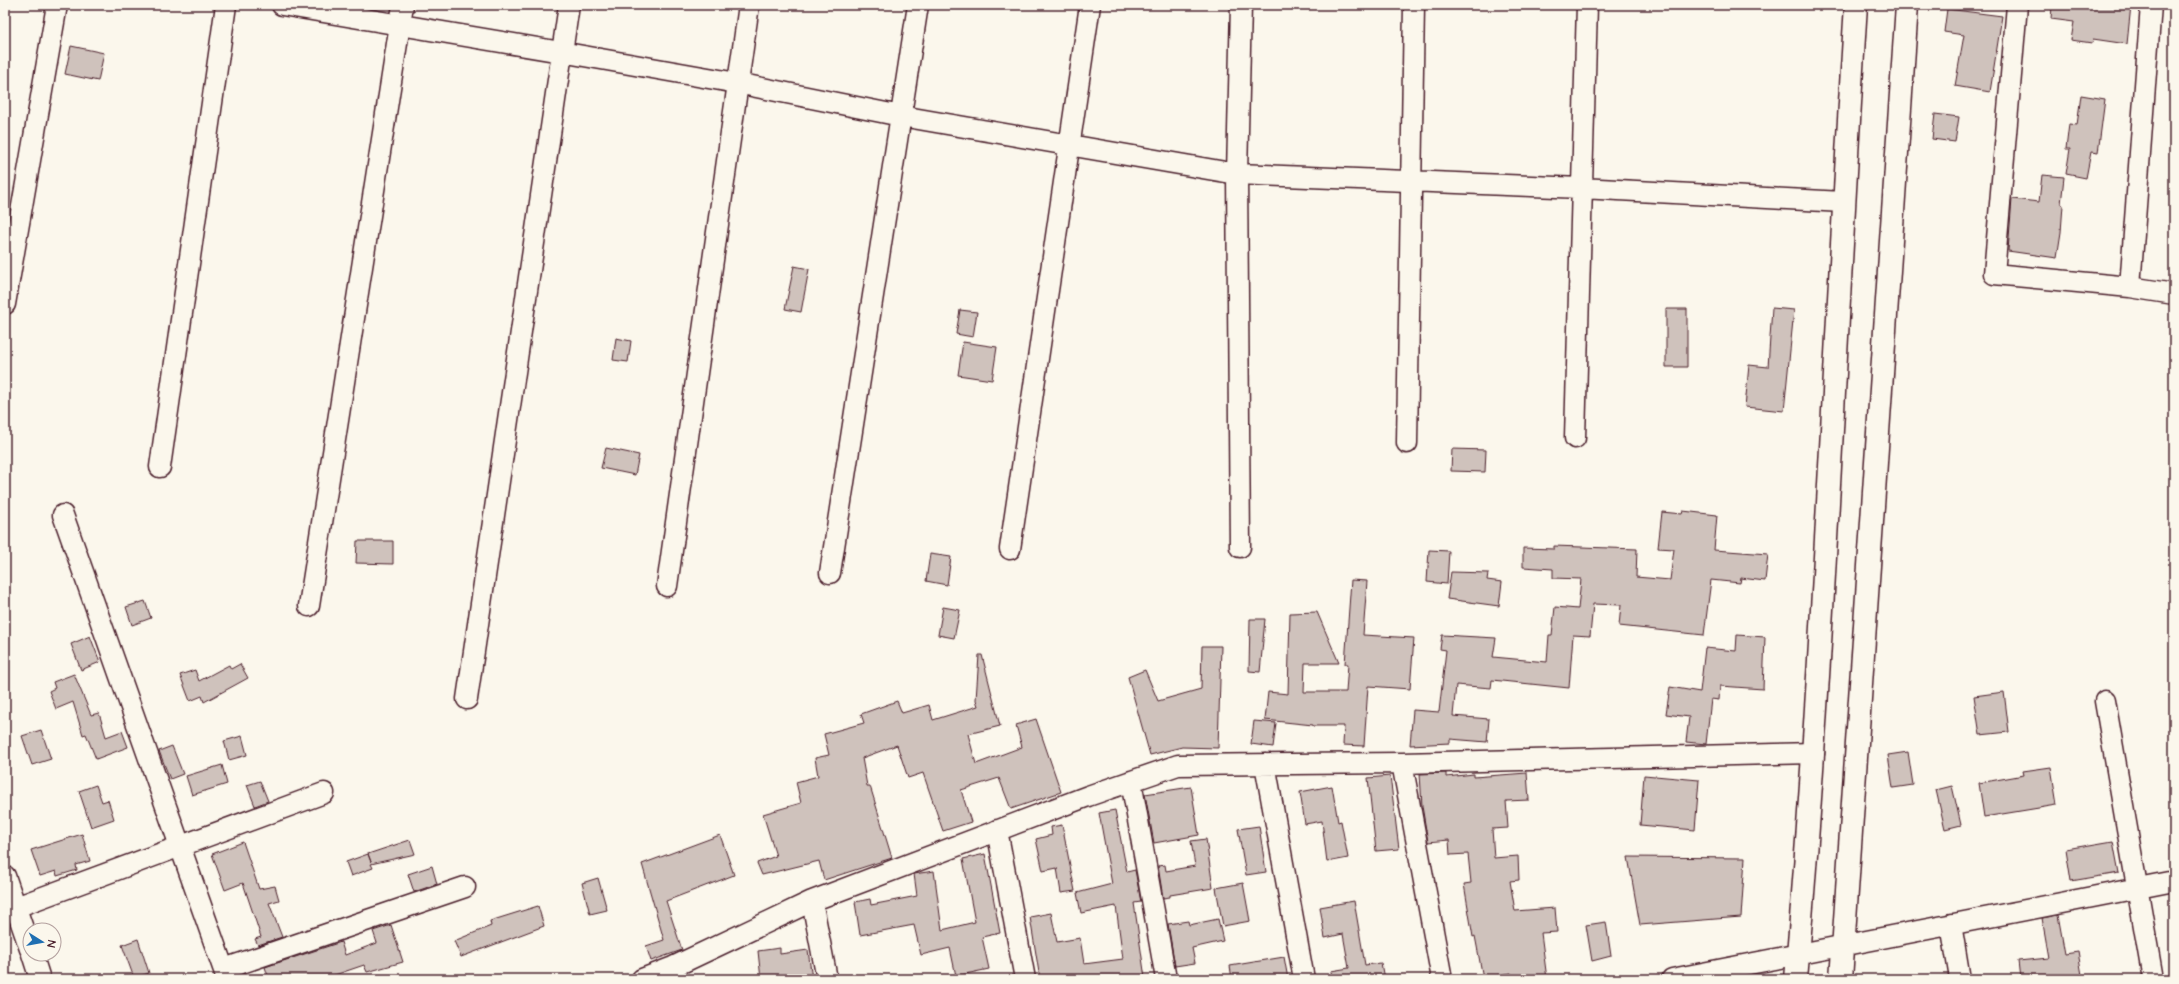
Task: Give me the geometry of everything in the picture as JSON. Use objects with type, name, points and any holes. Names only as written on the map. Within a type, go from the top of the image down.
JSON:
[{"type":"main road","points":[[1796,979],[1814,753],[1843,202],[1856,5]]},
{"type":"main road","points":[[1841,979],[1907,5]]},
{"type":"street","points":[[5,304],[57,5]]},
{"type":"street","points":[[160,467],[226,5]]},
{"type":"street","points":[[282,5],[401,15],[562,52],[900,116],[1237,174],[1581,188],[1843,202]]},
{"type":"street","points":[[467,699],[569,5]]},
{"type":"street","points":[[667,586],[749,5]]},
{"type":"street","points":[[830,574],[918,5]]},
{"type":"street","points":[[1010,549],[1068,145],[1090,5]]},
{"type":"street","points":[[1240,547],[1237,174],[1241,5]]},
{"type":"street","points":[[1406,443],[1414,5]]},
{"type":"street","points":[[1575,438],[1587,5]]},
{"type":"street","points":[[2018,5],[1994,274],[2130,287],[2174,294]]},
{"type":"street","points":[[2130,287],[2151,5]]},
{"type":"street","points":[[308,606],[401,15]]},
{"type":"street","points":[[63,515],[225,974],[465,887]]},
{"type":"street","points":[[2105,702],[2153,979]]},
{"type":"street","points":[[642,979],[673,967],[812,901],[997,830],[1178,765],[1402,762],[1814,753]]},
{"type":"street","points":[[1402,762],[1442,979]]},
{"type":"street","points":[[1265,764],[1304,979]]},
{"type":"street","points":[[1131,781],[1166,979]]},
{"type":"street","points":[[16,907],[180,845],[324,793]]},
{"type":"street","points":[[997,830],[1025,979]]},
{"type":"street","points":[[5,876],[22,925]]},
{"type":"street","points":[[1672,979],[2174,881]]},
{"type":"street","points":[[812,901],[827,979]]},
{"type":"street","points":[[1951,924],[1960,979]]},
{"type":"street","points":[[35,962],[40,979]]},
{"type":"building","points":[[2052,5],[2131,5],[2127,44],[2093,39],[2092,43],[2071,40],[2074,22],[2051,19]]},
{"type":"building","points":[[1947,9],[2002,16],[1990,92],[1955,86],[1964,35],[1944,32]]},
{"type":"building","points":[[71,46],[104,53],[98,81],[65,74]]},
{"type":"building","points":[[2081,95],[2105,99],[2098,153],[2091,152],[2086,178],[2066,174],[2070,149],[2066,149],[2069,124],[2077,125]]},
{"type":"building","points":[[1935,114],[1959,117],[1955,142],[1932,139]]},
{"type":"building","points":[[2042,175],[2064,177],[2061,204],[2063,205],[2061,232],[2057,258],[2008,251],[2012,199],[2039,202]]},
{"type":"building","points":[[794,266],[809,269],[801,312],[785,309]]},
{"type":"building","points":[[1772,308],[1794,310],[1784,411],[1745,407],[1749,365],[1768,367]]},
{"type":"building","points":[[1666,309],[1687,309],[1687,367],[1666,367]]},
{"type":"building","points":[[960,310],[977,312],[973,337],[956,334]]},
{"type":"building","points":[[616,338],[631,341],[628,362],[613,360]]},
{"type":"building","points":[[963,342],[997,347],[992,380],[958,375]]},
{"type":"building","points":[[606,448],[639,455],[635,475],[601,468]]},
{"type":"building","points":[[1452,449],[1486,450],[1485,472],[1451,471]]},
{"type":"building","points":[[1683,511],[1717,515],[1714,550],[1768,554],[1765,581],[1741,578],[1740,583],[1711,580],[1704,635],[1619,626],[1621,605],[1593,604],[1590,636],[1573,635],[1569,688],[1492,680],[1491,688],[1456,685],[1453,716],[1489,719],[1487,742],[1450,739],[1450,743],[1410,745],[1413,710],[1439,712],[1446,650],[1440,649],[1442,635],[1496,638],[1493,657],[1547,662],[1549,635],[1552,635],[1555,607],[1578,609],[1581,579],[1553,578],[1553,569],[1523,567],[1523,548],[1554,549],[1554,546],[1637,549],[1636,577],[1670,580],[1674,549],[1658,548],[1662,512],[1682,514]]},
{"type":"building","points":[[357,541],[393,541],[393,564],[356,563]]},
{"type":"building","points":[[1429,550],[1449,551],[1447,584],[1427,582]]},
{"type":"building","points":[[930,554],[951,557],[947,585],[926,581]]},
{"type":"building","points":[[1451,572],[1488,573],[1487,580],[1502,582],[1499,606],[1447,599]]},
{"type":"building","points":[[1351,580],[1367,581],[1363,635],[1414,638],[1410,689],[1368,686],[1364,746],[1343,745],[1344,726],[1313,726],[1265,720],[1268,692],[1288,694],[1290,613],[1317,612],[1339,663],[1305,663],[1304,692],[1346,692],[1348,664],[1345,664]]},
{"type":"building","points":[[145,601],[151,618],[132,625],[126,607]]},
{"type":"building","points":[[943,607],[960,610],[954,638],[938,635]]},
{"type":"building","points":[[1250,619],[1265,619],[1260,672],[1249,671]]},
{"type":"building","points":[[1737,635],[1765,637],[1763,689],[1720,686],[1719,700],[1711,699],[1706,744],[1686,742],[1689,717],[1666,714],[1670,687],[1700,692],[1705,648],[1736,651]]},
{"type":"building","points":[[90,636],[100,662],[81,670],[71,644]]},
{"type":"building","points":[[1202,646],[1221,646],[1218,748],[1182,747],[1150,755],[1128,677],[1145,670],[1158,701],[1201,689]]},
{"type":"building","points":[[979,655],[982,655],[1000,726],[968,734],[976,764],[1022,747],[1016,725],[1036,719],[1061,792],[1011,809],[999,778],[961,790],[971,822],[943,831],[923,773],[908,778],[897,745],[862,758],[867,786],[870,786],[892,858],[824,880],[819,861],[762,875],[757,863],[776,856],[763,814],[801,803],[796,782],[818,776],[815,758],[829,755],[824,734],[864,723],[861,714],[897,701],[902,713],[929,705],[933,720],[978,706],[976,700]]},
{"type":"building","points":[[240,664],[248,678],[204,702],[202,696],[190,701],[180,675],[195,670],[199,681],[229,665],[231,669]]},
{"type":"building","points":[[74,674],[91,715],[99,713],[106,737],[122,731],[128,747],[96,759],[86,734],[83,735],[73,702],[56,709],[49,691],[55,688],[53,682]]},
{"type":"building","points":[[2004,692],[2009,732],[1980,735],[1974,696]]},
{"type":"building","points":[[1254,721],[1276,723],[1273,747],[1251,744]]},
{"type":"building","points":[[41,730],[51,759],[32,765],[22,736]]},
{"type":"building","points":[[242,736],[247,755],[229,760],[224,741]]},
{"type":"building","points":[[172,746],[183,774],[170,779],[159,751]]},
{"type":"building","points":[[1908,752],[1913,785],[1893,788],[1888,755]]},
{"type":"building","points":[[222,765],[227,784],[192,795],[186,776]]},
{"type":"building","points":[[2051,767],[2057,805],[1984,817],[1979,783],[2024,775],[2023,771]]},
{"type":"building","points":[[1446,773],[1446,777],[1474,774],[1474,777],[1527,773],[1529,800],[1506,801],[1508,828],[1492,829],[1494,858],[1518,856],[1519,880],[1510,881],[1515,911],[1555,908],[1557,932],[1541,933],[1547,979],[1512,979],[1511,973],[1483,978],[1475,936],[1473,937],[1464,884],[1471,883],[1468,854],[1450,855],[1449,840],[1428,842],[1422,806],[1420,774]]},
{"type":"building","points":[[1644,775],[1699,780],[1695,830],[1640,825]]},
{"type":"building","points":[[1390,776],[1399,849],[1376,851],[1368,778]]},
{"type":"building","points":[[260,781],[268,801],[255,806],[247,785]]},
{"type":"building","points":[[96,785],[102,802],[108,800],[114,819],[91,827],[79,791]]},
{"type":"building","points":[[1332,786],[1338,822],[1341,821],[1348,858],[1327,862],[1322,821],[1305,824],[1300,792]]},
{"type":"building","points":[[1952,786],[1961,825],[1945,829],[1936,790]]},
{"type":"building","points":[[1191,787],[1199,835],[1154,843],[1145,794]]},
{"type":"building","points":[[1115,810],[1127,872],[1135,870],[1141,902],[1134,903],[1145,978],[1040,979],[1030,917],[1051,913],[1057,942],[1080,938],[1084,964],[1123,959],[1116,906],[1081,913],[1077,893],[1112,884],[1099,813]]},
{"type":"building","points":[[1062,825],[1075,891],[1061,893],[1057,868],[1043,871],[1036,839],[1052,835],[1051,827]]},
{"type":"building","points":[[1259,826],[1266,872],[1246,875],[1238,829]]},
{"type":"building","points":[[82,834],[90,861],[76,865],[77,870],[57,876],[56,871],[40,876],[31,850]]},
{"type":"building","points":[[720,835],[734,875],[666,901],[682,950],[651,961],[646,946],[664,940],[642,864]]},
{"type":"building","points":[[1206,839],[1213,888],[1170,895],[1170,897],[1163,898],[1158,866],[1165,865],[1166,871],[1195,866],[1191,841]]},
{"type":"building","points":[[410,840],[415,854],[371,864],[373,868],[351,876],[346,862]]},
{"type":"building","points":[[2113,841],[2119,873],[2071,881],[2066,849]]},
{"type":"building","points":[[243,842],[259,889],[275,886],[279,900],[269,903],[282,937],[258,945],[255,939],[261,937],[243,883],[225,890],[212,854]]},
{"type":"building","points":[[985,854],[1000,933],[982,937],[989,969],[956,976],[950,948],[921,955],[914,925],[860,935],[855,902],[870,899],[871,905],[917,896],[914,874],[934,871],[942,930],[975,922],[963,859]]},
{"type":"building","points":[[1628,857],[1745,858],[1741,917],[1640,925]]},
{"type":"building","points":[[432,866],[437,884],[414,892],[408,874]]},
{"type":"building","points":[[598,878],[607,910],[590,914],[582,883]]},
{"type":"building","points":[[1243,883],[1250,921],[1223,926],[1216,888]]},
{"type":"building","points":[[1354,901],[1365,965],[1381,963],[1384,979],[1332,979],[1331,971],[1349,968],[1343,934],[1325,938],[1320,907]]},
{"type":"building","points":[[538,906],[544,926],[461,957],[454,941],[491,926],[490,921]]},
{"type":"building","points":[[2058,915],[2065,954],[2078,952],[2082,975],[2071,977],[2071,979],[2020,979],[2018,961],[2049,958],[2042,918]]},
{"type":"building","points":[[1218,919],[1223,941],[1192,948],[1195,963],[1175,966],[1168,924],[1188,921],[1189,925]]},
{"type":"building","points":[[1606,922],[1611,956],[1592,961],[1586,925]]},
{"type":"building","points":[[391,925],[403,962],[367,972],[364,965],[323,979],[269,979],[265,967],[341,942],[345,955],[377,943],[373,931]]},
{"type":"building","points":[[138,939],[149,973],[134,978],[122,945]]},
{"type":"building","points":[[780,948],[780,954],[808,950],[812,979],[761,979],[758,951]]},
{"type":"building","points":[[1284,957],[1288,979],[1232,979],[1230,966]]}]
